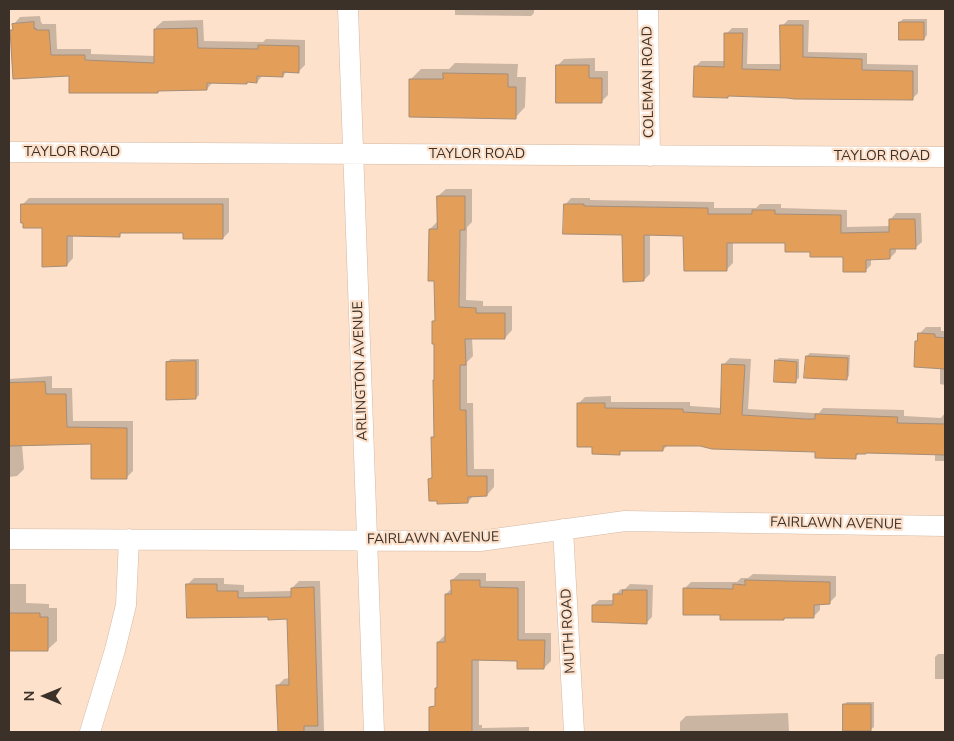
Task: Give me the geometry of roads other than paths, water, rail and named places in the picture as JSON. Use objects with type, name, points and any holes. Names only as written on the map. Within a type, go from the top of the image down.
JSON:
[{"type":"street","name":"ARLINGTON AVENUE","points":[[348,9],[374,732]]},
{"type":"street","name":"COLEMAN ROAD","points":[[648,9],[650,156]]},
{"type":"street","name":"TAYLOR ROAD","points":[[9,152],[945,157]]},
{"type":"street","name":"FAIRLAWN AVENUE","points":[[9,538],[480,541],[625,521],[945,526]]},
{"type":"street","name":"MUTH ROAD","points":[[563,529],[574,732]]},
{"type":"street","points":[[90,732],[115,650],[126,605],[129,539]]}]
